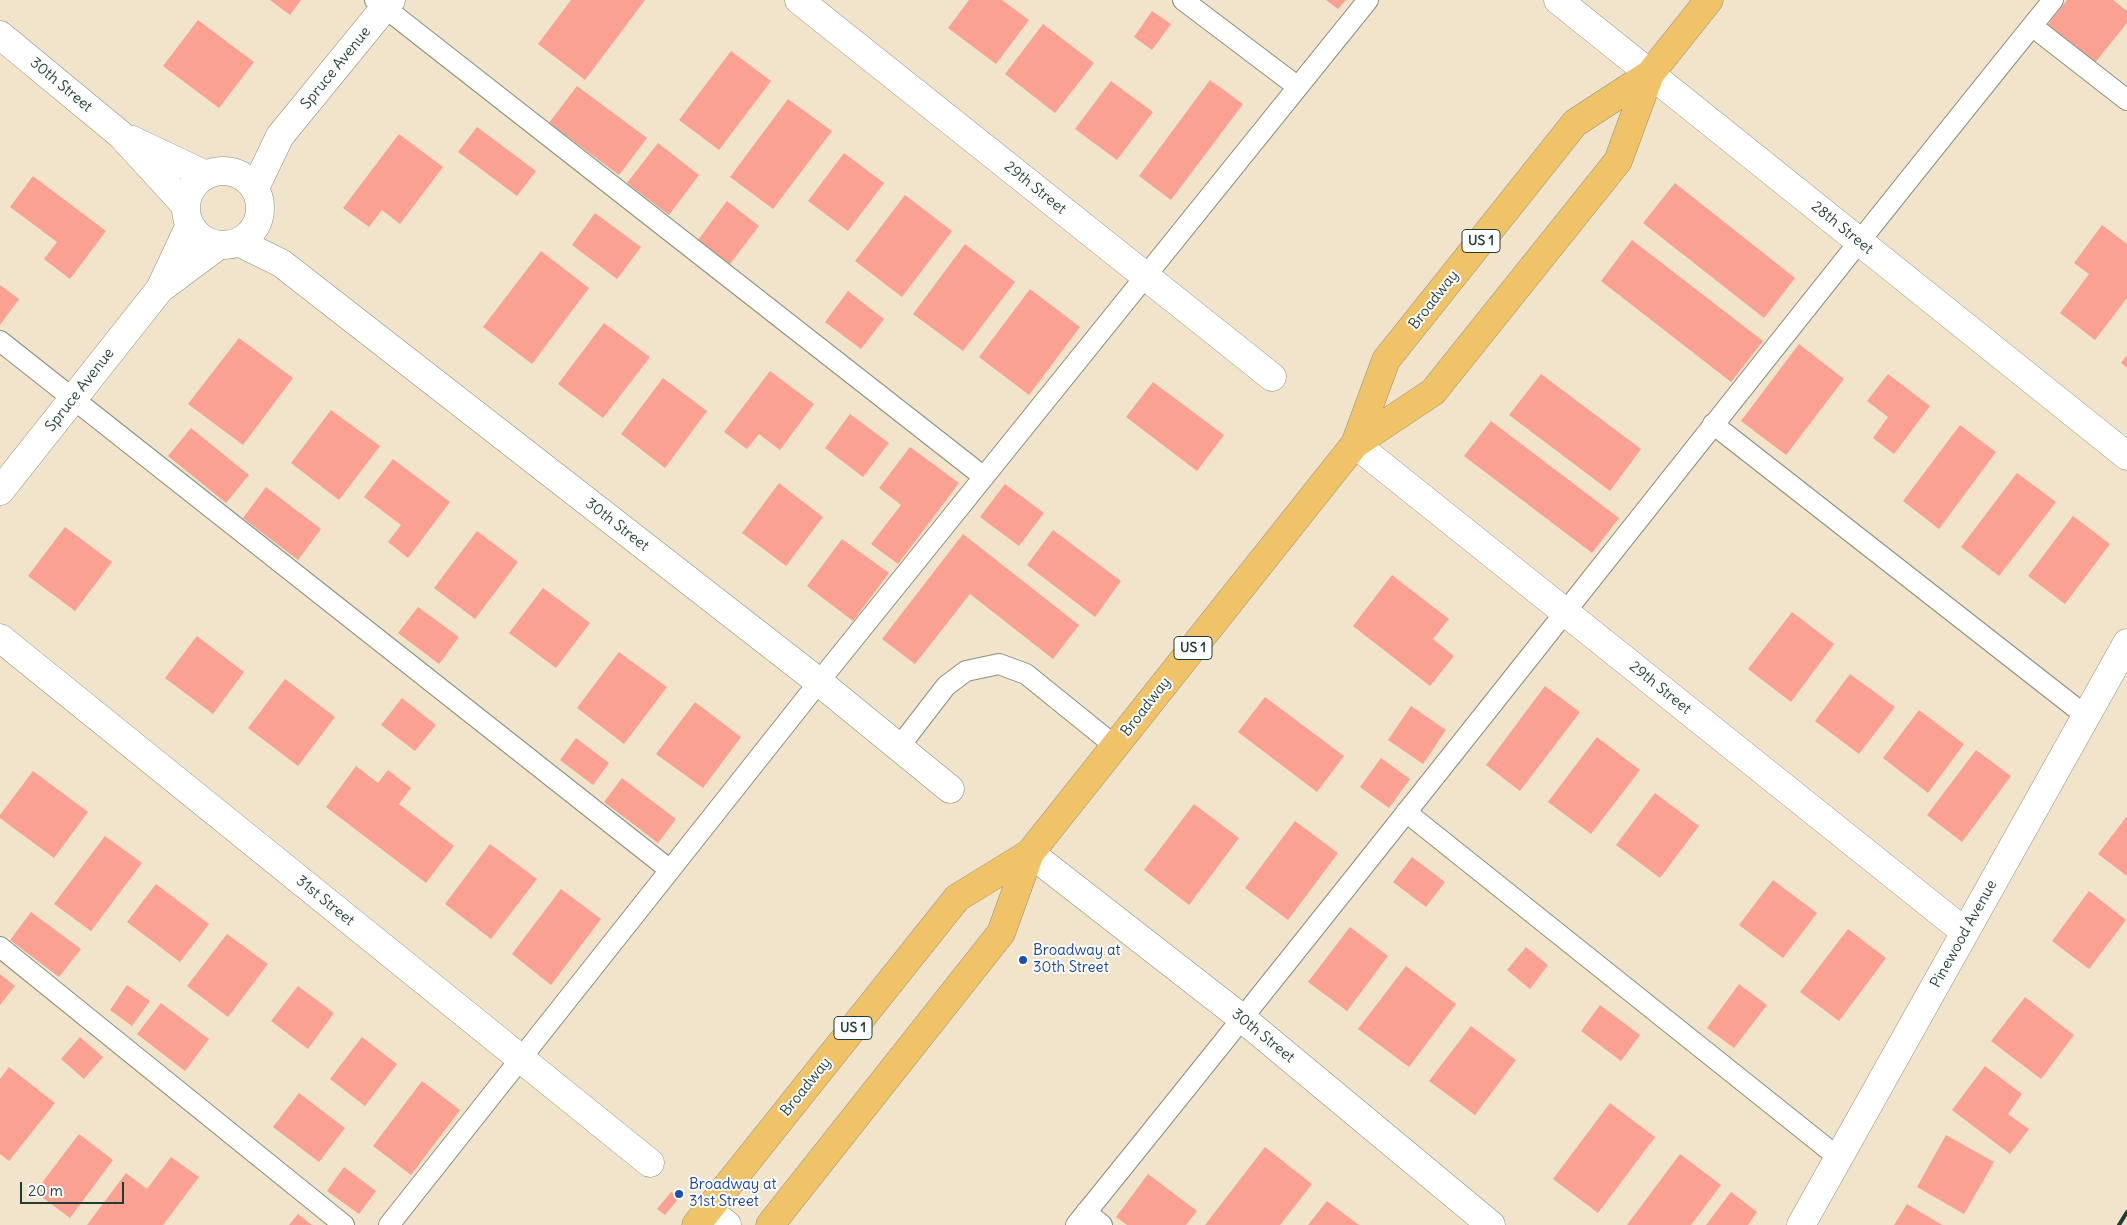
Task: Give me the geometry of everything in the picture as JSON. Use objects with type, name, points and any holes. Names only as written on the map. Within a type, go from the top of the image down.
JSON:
[{"type":"main road","name":"Broadway","points":[[770,1225],[1000,933],[1030,853],[1355,444],[1433,392],[1618,161],[1650,74],[1709,0]]},
{"type":"main road","name":"Broadway","points":[[1355,444],[1386,360],[1574,123],[1650,74]]},
{"type":"main road","name":"Broadway","points":[[710,1220],[957,898],[1030,853]]},
{"type":"street","name":"29th Street","points":[[799,0],[1272,377]]},
{"type":"street","name":"28th Street","points":[[1558,0],[2127,456]]},
{"type":"street","name":"Spruce Avenue","points":[[257,201],[280,136],[384,3]]},
{"type":"street","name":"30th Street","points":[[0,35],[121,135],[188,215]]},
{"type":"street","name":"30th Street","points":[[121,135],[218,173]]},
{"type":"street","name":"Spruce Avenue","points":[[218,173],[280,136]]},
{"type":"street","points":[[218,173],[248,179],[257,201],[257,225],[249,236],[228,244],[201,239],[188,215],[191,188],[218,173]]},
{"type":"street","name":"30th Street","points":[[257,201],[281,263]]},
{"type":"street","name":"Spruce Avenue","points":[[0,491],[160,288],[188,215]]},
{"type":"street","name":"Spruce Avenue","points":[[160,288],[228,244]]},
{"type":"street","name":"30th Street","points":[[228,244],[281,263],[819,682],[950,788]]},
{"type":"street","name":"29th Street","points":[[1355,444],[1965,932]]},
{"type":"street","name":"31st Street","points":[[0,638],[650,1163]]},
{"type":"street","name":"Pinewood Avenue","points":[[1801,1225],[2127,644]]},
{"type":"street","name":"30th Street","points":[[1030,853],[1243,1019],[1492,1225]]},
{"type":"lane","points":[[1183,0],[1298,87]]},
{"type":"lane","points":[[389,1225],[819,682],[1368,0]]},
{"type":"lane","points":[[1102,1225],[1081,1219],[1243,1019],[1858,241],[2053,0]]},
{"type":"lane","points":[[384,3],[984,477]]},
{"type":"lane","points":[[2032,26],[2127,100]]},
{"type":"lane","points":[[0,340],[670,870]]},
{"type":"lane","points":[[1713,424],[2086,716]]},
{"type":"lane","points":[[899,747],[946,686],[966,672],[999,664],[1026,674],[1116,746]]},
{"type":"lane","points":[[1406,812],[1839,1158]]},
{"type":"lane","points":[[0,947],[344,1225]]},
{"type":"building","points":[[270,0],[301,0],[290,15]]},
{"type":"building","points":[[571,0],[645,0],[585,80],[538,44]]},
{"type":"building","points":[[969,0],[1002,0],[1029,20],[996,64],[948,28]]},
{"type":"building","points":[[1326,0],[1346,0],[1338,9]]},
{"type":"building","points":[[2067,0],[2113,0],[2127,11],[2127,23],[2094,64],[2047,26]]},
{"type":"building","points":[[1152,11],[1171,24],[1152,50],[1134,37]]},
{"type":"building","points":[[198,20],[254,62],[219,108],[163,66]]},
{"type":"building","points":[[1043,24],[1094,63],[1055,113],[1005,74]]},
{"type":"building","points":[[731,51],[771,81],[719,150],[679,120]]},
{"type":"building","points":[[1210,80],[1243,104],[1171,200],[1139,176]]},
{"type":"building","points":[[1111,81],[1153,112],[1117,160],[1075,129]]},
{"type":"building","points":[[577,86],[647,138],[619,175],[549,123]]},
{"type":"building","points":[[788,99],[832,131],[773,209],[730,177]]},
{"type":"building","points":[[477,127],[536,171],[517,196],[458,152]]},
{"type":"building","points":[[399,134],[443,167],[400,224],[382,210],[369,227],[343,208]]},
{"type":"building","points":[[658,143],[699,175],[669,215],[627,183]]},
{"type":"building","points":[[844,153],[884,183],[848,231],[808,201]]},
{"type":"building","points":[[33,176],[106,231],[70,279],[44,259],[57,242],[10,207]]},
{"type":"building","points":[[1675,183],[1795,278],[1764,318],[1643,223]]},
{"type":"building","points":[[905,195],[952,231],[902,297],[855,261]]},
{"type":"building","points":[[727,201],[759,226],[730,264],[698,240]]},
{"type":"building","points":[[595,213],[641,247],[617,279],[572,245]]},
{"type":"building","points":[[2102,225],[2127,244],[2127,298],[2095,340],[2060,313],[2089,274],[2074,263]]},
{"type":"building","points":[[1632,240],[1763,341],[1731,382],[1601,281]]},
{"type":"building","points":[[965,244],[1015,282],[963,351],[913,314]]},
{"type":"building","points":[[541,251],[589,288],[532,364],[483,327]]},
{"type":"building","points":[[0,285],[19,299],[0,325]]},
{"type":"building","points":[[1030,289],[1080,327],[1029,395],[979,357]]},
{"type":"building","points":[[848,291],[884,319],[861,349],[825,322]]},
{"type":"building","points":[[604,323],[650,357],[603,418],[558,384]]},
{"type":"building","points":[[239,338],[293,378],[243,445],[188,404]]},
{"type":"building","points":[[1799,344],[1844,379],[1786,455],[1741,421]]},
{"type":"building","points":[[2127,355],[2127,368],[2121,363]]},
{"type":"building","points":[[770,371],[814,404],[780,450],[759,434],[747,449],[724,432]]},
{"type":"building","points":[[1541,374],[1641,449],[1610,491],[1509,415]]},
{"type":"building","points":[[1888,374],[1930,406],[1894,454],[1873,438],[1888,417],[1867,401]]},
{"type":"building","points":[[663,378],[707,411],[665,468],[621,434]]},
{"type":"building","points":[[1153,382],[1224,435],[1197,471],[1126,417]]},
{"type":"building","points":[[331,410],[380,446],[339,500],[291,463]]},
{"type":"building","points":[[850,414],[889,443],[863,477],[825,448]]},
{"type":"building","points":[[1491,421],[1619,518],[1592,553],[1464,456]]},
{"type":"building","points":[[1960,425],[1996,452],[1939,529],[1903,501]]},
{"type":"building","points":[[191,428],[249,475],[226,503],[168,456]]},
{"type":"building","points":[[910,447],[959,483],[898,564],[871,544],[901,505],[879,488]]},
{"type":"building","points":[[393,459],[450,502],[408,558],[388,542],[401,525],[364,497]]},
{"type":"building","points":[[2017,473],[2056,502],[1999,576],[1961,547]]},
{"type":"building","points":[[779,483],[823,517],[786,566],[742,533]]},
{"type":"building","points":[[1005,484],[1044,513],[1019,546],[980,517]]},
{"type":"building","points":[[266,487],[321,529],[298,560],[243,518]]},
{"type":"building","points":[[2073,516],[2110,544],[2065,604],[2028,576]]},
{"type":"building","points":[[65,527],[112,562],[75,611],[28,576]]},
{"type":"building","points":[[1053,530],[1121,581],[1095,617],[1027,565]]},
{"type":"building","points":[[477,531],[518,562],[475,619],[434,588]]},
{"type":"building","points":[[963,534],[1079,625],[1053,659],[970,594],[915,664],[882,639]]},
{"type":"building","points":[[842,539],[889,573],[853,621],[807,586]]},
{"type":"building","points":[[1392,575],[1449,619],[1433,639],[1454,656],[1430,686],[1353,626]]},
{"type":"building","points":[[543,588],[590,623],[556,668],[509,633]]},
{"type":"building","points":[[418,607],[459,637],[439,664],[398,633]]},
{"type":"building","points":[[1792,612],[1834,644],[1791,702],[1748,669]]},
{"type":"building","points":[[197,636],[244,672],[213,714],[165,678]]},
{"type":"building","points":[[619,652],[667,687],[624,744],[577,708]]},
{"type":"building","points":[[1850,674],[1895,707],[1859,754],[1815,721]]},
{"type":"building","points":[[285,679],[335,717],[298,766],[248,728]]},
{"type":"building","points":[[1545,686],[1580,712],[1520,791],[1486,765]]},
{"type":"building","points":[[1265,697],[1344,756],[1317,792],[1238,732]]},
{"type":"building","points":[[402,698],[436,725],[415,751],[381,725]]},
{"type":"building","points":[[695,702],[741,737],[703,788],[656,754]]},
{"type":"building","points":[[1411,706],[1446,730],[1423,764],[1388,740]]},
{"type":"building","points":[[1919,710],[1964,744],[1928,793],[1883,758]]},
{"type":"building","points":[[1597,737],[1640,770],[1591,834],[1548,802]]},
{"type":"building","points":[[576,738],[609,763],[593,785],[560,760]]},
{"type":"building","points":[[1976,750],[2011,776],[1962,842],[1927,815]]},
{"type":"building","points":[[1381,758],[1410,779],[1389,808],[1360,787]]},
{"type":"building","points":[[356,766],[378,783],[388,770],[411,788],[399,804],[454,846],[426,883],[326,807]]},
{"type":"building","points":[[33,771],[88,812],[54,858],[0,818],[0,815]]},
{"type":"building","points":[[622,778],[676,819],[658,843],[604,802]]},
{"type":"building","points":[[1655,793],[1699,826],[1660,878],[1616,845]]},
{"type":"building","points":[[1194,804],[1239,838],[1189,905],[1144,870]]},
{"type":"building","points":[[2127,816],[2127,876],[2098,854]]},
{"type":"building","points":[[1295,821],[1338,853],[1288,920],[1245,888]]},
{"type":"building","points":[[105,836],[142,863],[91,931],[54,904]]},
{"type":"building","points":[[490,844],[537,879],[491,939],[445,904]]},
{"type":"building","points":[[1412,857],[1445,882],[1426,907],[1393,882]]},
{"type":"building","points":[[1773,880],[1817,913],[1783,958],[1739,925]]},
{"type":"building","points":[[156,884],[209,924],[180,962],[127,922]]},
{"type":"building","points":[[561,889],[601,919],[551,985],[512,954]]},
{"type":"building","points":[[2089,891],[2126,920],[2089,969],[2052,941]]},
{"type":"building","points":[[31,912],[81,949],[59,977],[10,940]]},
{"type":"building","points":[[1350,927],[1388,956],[1347,1011],[1308,982]]},
{"type":"building","points":[[1848,929],[1886,958],[1839,1021],[1800,992]]},
{"type":"building","points":[[227,934],[268,964],[228,1017],[187,986]]},
{"type":"building","points":[[1526,947],[1548,965],[1530,989],[1507,970]]},
{"type":"building","points":[[1406,966],[1456,1004],[1409,1067],[1358,1029]]},
{"type":"building","points":[[0,974],[15,986],[0,1005]]},
{"type":"building","points":[[1739,984],[1767,1005],[1734,1048],[1707,1028]]},
{"type":"building","points":[[127,985],[150,1001],[132,1026],[110,1010]]},
{"type":"building","points":[[298,986],[334,1013],[308,1049],[271,1021]]},
{"type":"building","points":[[2025,997],[2074,1035],[2041,1079],[1991,1041]]},
{"type":"building","points":[[161,1003],[209,1039],[185,1071],[137,1034]]},
{"type":"building","points":[[1600,1005],[1640,1035],[1621,1061],[1581,1031]]},
{"type":"building","points":[[1471,1026],[1516,1060],[1475,1115],[1429,1081]]},
{"type":"building","points":[[80,1037],[103,1057],[84,1079],[61,1059]]},
{"type":"building","points":[[362,1037],[397,1064],[365,1106],[330,1079]]},
{"type":"building","points":[[1985,1066],[2022,1094],[2008,1114],[2029,1129],[2010,1154],[1952,1110]]},
{"type":"building","points":[[9,1067],[55,1103],[9,1161],[0,1154],[0,1079]]},
{"type":"building","points":[[422,1081],[460,1110],[411,1175],[373,1146]]},
{"type":"building","points":[[299,1093],[345,1128],[319,1162],[273,1127]]},
{"type":"building","points":[[1610,1103],[1655,1137],[1598,1213],[1553,1179]]},
{"type":"building","points":[[79,1134],[113,1160],[70,1218],[35,1192]]},
{"type":"building","points":[[1946,1135],[1994,1162],[1964,1214],[1917,1187]]},
{"type":"building","points":[[1265,1147],[1312,1184],[1280,1225],[1205,1225]]},
{"type":"building","points":[[1680,1154],[1721,1185],[1691,1225],[1627,1225]]},
{"type":"building","points":[[171,1157],[199,1177],[163,1225],[87,1225],[126,1173],[147,1189]]},
{"type":"building","points":[[344,1167],[376,1191],[359,1214],[327,1191]]},
{"type":"building","points":[[1148,1174],[1197,1211],[1186,1225],[1127,1225],[1116,1217]]},
{"type":"building","points":[[671,1192],[679,1198],[665,1215],[657,1209]]},
{"type":"building","points":[[1731,1192],[1757,1212],[1748,1225],[1706,1225]]},
{"type":"building","points":[[1327,1201],[1359,1225],[1308,1225]]},
{"type":"building","points":[[1907,1204],[1942,1225],[1894,1225]]},
{"type":"building","points":[[298,1214],[312,1225],[289,1225]]},
{"type":"railway","points":[[2119,1225],[2127,1212]]},
{"type":"place","name":"Broadway at 30th Street","points":[[1023,960]]},
{"type":"place","name":"Broadway at 31st Street","points":[[679,1194]]}]
